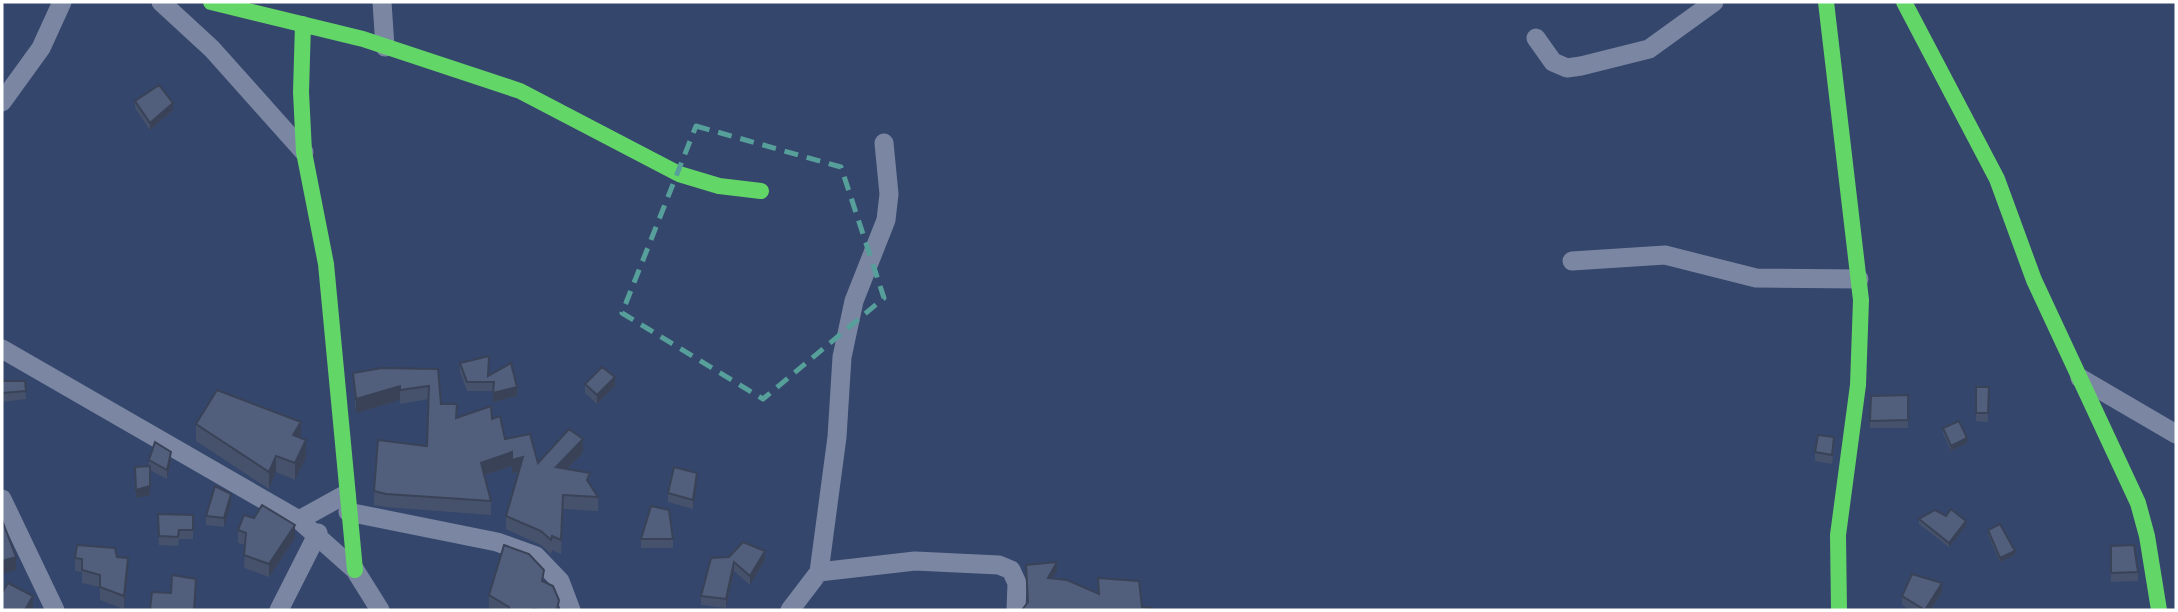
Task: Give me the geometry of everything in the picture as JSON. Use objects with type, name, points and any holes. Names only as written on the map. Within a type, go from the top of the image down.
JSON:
[{"type":"street","points":[[2,102],[41,48],[62,2]]},
{"type":"street","points":[[160,2],[212,49],[304,152]]},
{"type":"street","points":[[211,2],[385,47],[520,91],[679,173],[719,186],[761,191]]},
{"type":"street","points":[[382,2],[385,47]]},
{"type":"street","points":[[1536,38],[1553,62],[1567,68],[1581,66],[1649,49],[1714,2]]},
{"type":"street","points":[[1826,2],[1859,279],[1862,339],[1838,535],[1839,610]]},
{"type":"street","points":[[1904,2],[1997,179],[2034,280],[2138,503],[2147,536],[2159,610]]},
{"type":"street","points":[[303,24],[301,92],[304,152],[318,209],[326,264],[355,569]]},
{"type":"street","points":[[790,610],[820,572],[837,437],[842,357],[854,301],[886,220],[889,194],[884,143]]},
{"type":"street","points":[[1572,261],[1665,254],[1756,278],[1859,279]]},
{"type":"street","points":[[2,349],[318,533],[355,569],[380,610]]},
{"type":"street","points":[[2080,378],[2176,434]]},
{"type":"street","points":[[2,499],[55,610]]},
{"type":"street","points":[[299,520],[347,503],[497,542],[536,556],[560,581],[571,610]]},
{"type":"street","points":[[279,610],[318,533]]},
{"type":"street","points":[[820,572],[915,561],[999,565],[1011,569],[1017,583],[1016,610]]},
{"type":"highlighted area","points":[[696,126],[841,167],[884,298],[763,399],[622,313]]},
{"type":"building","points":[[159,85],[173,103],[150,123],[135,101]]},
{"type":"building","points":[[489,356],[488,376],[511,363],[517,387],[493,393],[494,382],[467,382],[460,363]]},
{"type":"building","points":[[602,367],[615,377],[597,395],[585,384]]},
{"type":"building","points":[[382,368],[438,369],[441,404],[457,404],[456,418],[491,406],[492,419],[500,416],[505,439],[530,434],[538,463],[569,429],[583,439],[556,467],[590,473],[587,480],[598,497],[563,495],[561,540],[552,536],[551,540],[541,531],[506,516],[523,457],[512,460],[512,452],[481,463],[491,501],[374,491],[378,440],[427,446],[429,386],[400,390],[400,386],[356,399],[353,373]]},
{"type":"building","points":[[2,381],[25,381],[26,391],[2,393]]},
{"type":"building","points":[[1976,387],[1989,387],[1988,413],[1976,413]]},
{"type":"building","points":[[217,390],[301,422],[293,435],[306,440],[295,463],[276,456],[269,472],[196,424]]},
{"type":"building","points":[[1908,395],[1908,420],[1870,421],[1871,396]]},
{"type":"building","points":[[1959,421],[1967,438],[1951,446],[1943,428]]},
{"type":"building","points":[[1818,435],[1834,437],[1832,455],[1815,452]]},
{"type":"building","points":[[155,442],[171,452],[167,470],[149,460]]},
{"type":"building","points":[[150,466],[150,486],[136,490],[135,467]]},
{"type":"building","points":[[674,467],[697,473],[693,500],[668,493]]},
{"type":"building","points":[[215,486],[231,494],[224,518],[206,516]]},
{"type":"building","points":[[262,505],[295,525],[269,564],[244,555],[246,533],[238,530],[244,515],[254,518]]},
{"type":"building","points":[[651,506],[669,510],[673,539],[641,539]]},
{"type":"building","points":[[1951,509],[1966,521],[1949,543],[1919,519],[1935,510],[1946,516]]},
{"type":"building","points":[[158,514],[193,515],[193,530],[179,530],[178,537],[159,536]]},
{"type":"building","points":[[2,520],[16,557],[2,561]]},
{"type":"building","points":[[2000,524],[2015,551],[2000,558],[1988,530]]},
{"type":"building","points":[[743,542],[765,551],[750,576],[734,562],[726,599],[701,596],[711,558],[729,557]]},
{"type":"building","points":[[77,545],[115,548],[117,557],[128,558],[124,596],[100,587],[100,575],[82,570],[82,559],[75,558]]},
{"type":"building","points":[[504,545],[529,554],[544,570],[542,581],[553,586],[559,600],[557,610],[509,610],[509,607],[489,595]]},
{"type":"building","points":[[2134,545],[2138,572],[2111,573],[2111,546]]},
{"type":"building","points":[[1057,562],[1048,578],[1067,580],[1099,594],[1098,578],[1139,581],[1142,607],[1152,610],[1022,610],[1028,602],[1026,565]]},
{"type":"building","points":[[1912,574],[1942,583],[1925,610],[1902,596]]},
{"type":"building","points":[[172,575],[196,579],[194,610],[150,610],[152,592],[171,593]]},
{"type":"building","points":[[8,583],[33,596],[25,610],[2,610],[2,593]]},
{"type":"traffic: fast","points":[[211,2],[363,39],[520,91],[679,174],[719,186],[761,191]]},
{"type":"traffic: fast","points":[[1826,2],[1861,300],[1858,385],[1838,535],[1839,610]]},
{"type":"traffic: fast","points":[[1904,2],[1997,179],[2034,280],[2138,503],[2147,536],[2159,610]]},
{"type":"traffic: fast","points":[[303,24],[301,92],[304,152],[326,264],[355,570]]}]
